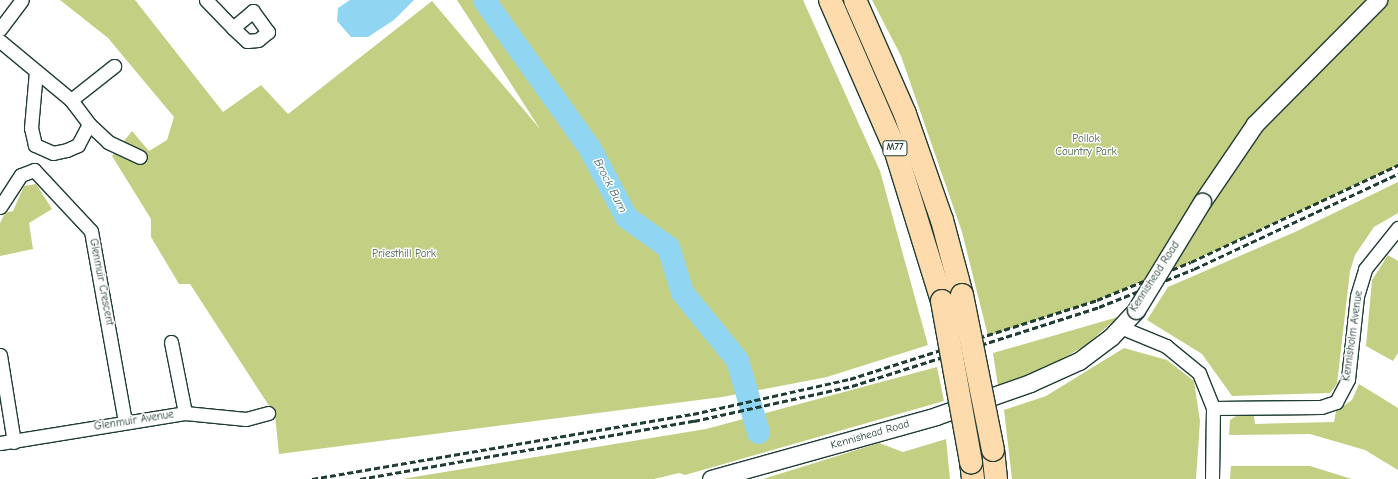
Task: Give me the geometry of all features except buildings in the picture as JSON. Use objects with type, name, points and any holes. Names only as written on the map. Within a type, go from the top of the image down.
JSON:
[{"type":"highway","name":"M77","points":[[830,0],[895,149],[942,302],[972,471]]},
{"type":"highway","name":"M77","points":[[855,0],[905,114],[942,220],[962,295],[993,450],[996,479]]},
{"type":"street","points":[[0,29],[22,0]]},
{"type":"street","points":[[206,0],[233,28]]},
{"type":"street","name":"Kennishead Road","points":[[711,479],[936,416],[1003,394],[1079,361],[1120,327],[1136,310],[1202,202],[1255,124],[1378,0]]},
{"type":"street","points":[[0,41],[71,100],[89,124],[108,142],[140,157]]},
{"type":"street","points":[[71,100],[114,66]]},
{"type":"street","points":[[36,71],[31,128],[35,145],[53,153],[67,150],[78,145],[89,124]]},
{"type":"street","name":"Glenmuir Crescent","points":[[0,206],[20,175],[34,170],[90,231],[125,422]]},
{"type":"street","name":"Kennisholm Avenue","points":[[1213,408],[1321,407],[1336,402],[1348,378],[1357,296],[1364,269],[1398,228]]},
{"type":"street","points":[[1120,327],[1186,359],[1203,380],[1213,408],[1212,479]]},
{"type":"street","points":[[171,342],[185,414]]},
{"type":"street","points":[[0,355],[14,442]]},
{"type":"street","name":"Glenmuir Avenue","points":[[0,443],[14,442],[125,422],[185,414],[246,419],[268,413]]},
{"type":"green space","name":"Priesthill Park","points":[[60,0],[135,0],[223,112],[261,85],[288,114],[432,1],[540,129],[457,0],[803,0],[880,171],[928,345],[827,377],[722,397],[279,454],[275,415],[190,284],[179,284],[151,237],[151,219],[112,156],[132,131],[149,151],[167,140],[174,117],[108,38]]},
{"type":"green space","name":"Pollok Country Park","points":[[872,0],[1398,0],[1398,165],[1191,262],[1097,300],[988,336],[962,232],[901,56]]},
{"type":"green space","points":[[1398,182],[1398,213],[1374,227],[1355,255],[1350,271],[1337,384],[1330,393],[1232,396],[1202,354],[1147,320],[1168,287],[1295,232]]},
{"type":"green space","points":[[36,184],[52,209],[29,223],[33,249],[0,256],[0,223],[5,213],[13,211],[24,186]]},
{"type":"green space","points":[[1388,255],[1398,261],[1398,353],[1393,361],[1366,346],[1372,280]]},
{"type":"green space","points":[[1118,317],[1086,345],[1045,369],[998,386],[993,353]]},
{"type":"green space","points":[[1124,348],[1167,360],[1194,381],[1200,421],[1196,479],[1012,479],[1004,410],[1046,396]]},
{"type":"green space","points":[[937,367],[944,401],[685,475],[679,473],[654,479],[402,479],[706,429]]},
{"type":"green space","points":[[1359,384],[1398,408],[1398,470],[1365,450],[1310,434],[1229,435],[1230,420],[1236,416],[1254,416],[1255,424],[1334,422],[1336,411],[1352,400]]},
{"type":"green space","points":[[946,439],[950,479],[763,479],[879,443],[903,452]]},
{"type":"green space","points":[[1231,466],[1310,466],[1352,479],[1230,479]]},
{"type":"water","points":[[350,0],[414,0],[394,20],[368,37],[351,37],[337,21],[338,8]]},
{"type":"waterway","name":"Brock Burn","points":[[484,0],[589,147],[626,217],[668,247],[682,292],[737,360],[758,432]]},
{"type":"railway","points":[[312,479],[693,414],[850,379],[1097,300],[1191,262],[1398,165]]},
{"type":"railway","points":[[360,479],[694,421],[852,386],[1099,307],[1194,269],[1398,174]]}]
